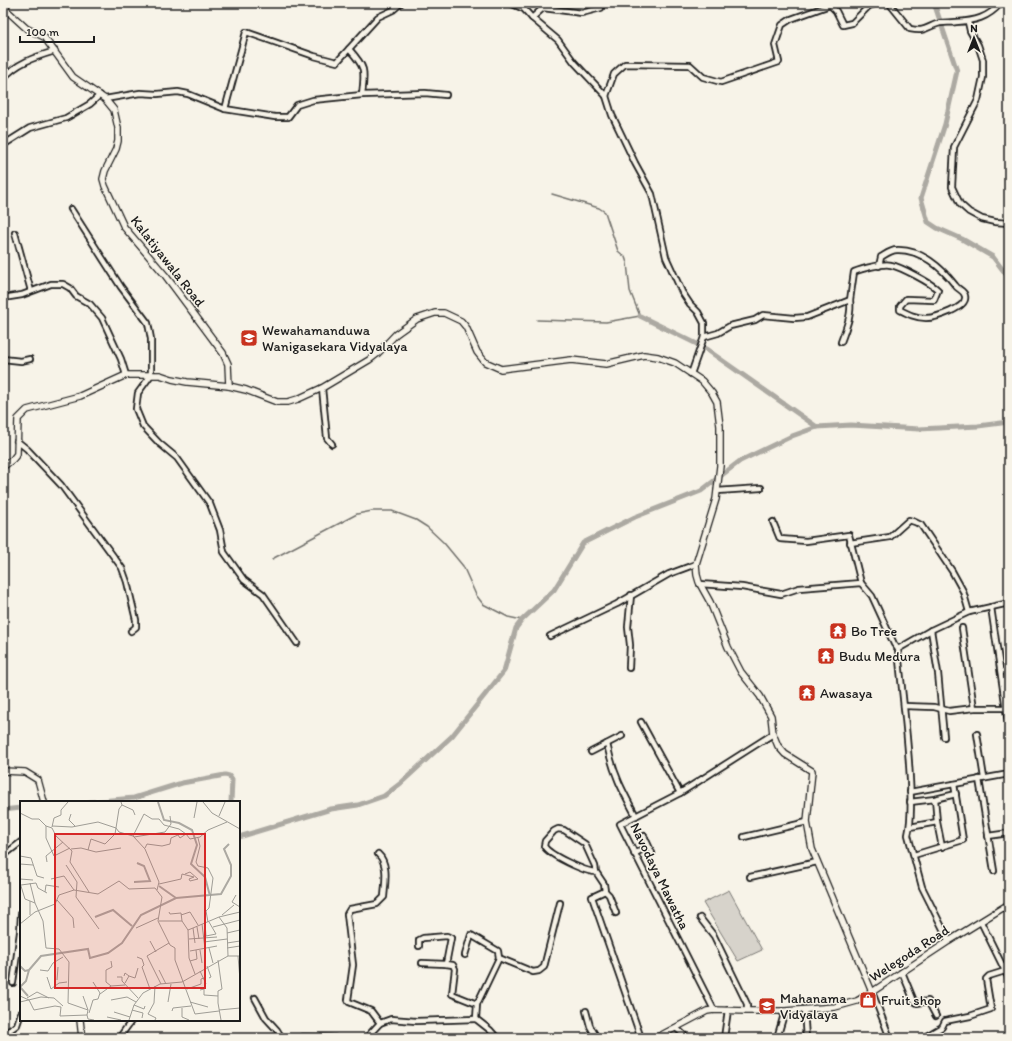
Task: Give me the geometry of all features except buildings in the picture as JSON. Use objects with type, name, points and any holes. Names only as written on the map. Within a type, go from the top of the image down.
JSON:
[{"type":"street","points":[[226,109],[246,32],[314,56],[337,62],[378,17],[393,10],[401,3]]},
{"type":"street","points":[[510,3],[524,9],[532,18],[558,40],[574,62],[606,96],[612,116],[652,194],[666,257],[682,292],[690,304],[698,312],[704,323],[704,337],[692,374]]},
{"type":"street","points":[[524,9],[526,3]]},
{"type":"street","points":[[532,18],[543,8],[582,14],[601,8],[601,3]]},
{"type":"street","points":[[606,96],[614,74],[625,64],[690,65],[703,77],[721,82],[779,62],[775,45],[782,25],[792,19],[830,5],[836,11],[843,25],[852,23],[869,6],[878,3]]},
{"type":"street","points":[[889,3],[910,29],[921,31],[940,23],[968,22],[981,19],[997,8],[1001,3]]},
{"type":"street","name":"Kalatiyawala Road","points":[[3,7],[26,28],[44,38],[73,77],[105,99],[114,110],[118,128],[118,141],[116,149],[105,171],[105,186],[124,227],[165,275],[223,352],[228,364],[229,386]]},
{"type":"street","points":[[968,22],[970,31],[978,45],[983,60],[983,77],[978,100],[954,147],[952,187],[960,204],[969,212],[982,219],[1009,223]]},
{"type":"street","points":[[349,49],[359,60],[365,74],[362,95]]},
{"type":"street","points":[[3,79],[20,64],[36,56],[55,51]]},
{"type":"street","points":[[105,99],[140,93],[157,94],[178,92],[188,94],[226,109],[275,117],[288,117],[297,105],[313,100],[362,95],[425,93],[446,95]]},
{"type":"street","points":[[3,145],[30,128],[66,118],[90,104],[100,95]]},
{"type":"street","points":[[71,209],[121,286],[148,323],[151,339],[151,375],[138,393],[136,408],[143,426],[159,443],[177,458],[210,504],[220,530],[224,552],[244,580],[263,594],[297,643]]},
{"type":"street","points":[[15,232],[31,291]]},
{"type":"street","points":[[841,342],[849,318],[854,272],[862,268],[890,265],[932,284],[938,290],[934,300],[906,299],[900,306],[900,310],[910,315],[926,318],[945,314],[962,305],[965,299],[965,295],[962,290],[957,288],[934,263],[916,253],[897,250],[891,251],[881,257],[879,266]]},
{"type":"street","points":[[3,298],[22,295],[51,284],[63,284],[70,288],[76,296],[90,304],[102,318],[121,359],[126,375]]},
{"type":"street","points":[[704,337],[718,333],[730,326],[755,320],[763,315],[794,318],[807,317],[850,300]]},
{"type":"street","points":[[3,467],[13,459],[16,454],[18,419],[27,410],[80,396],[126,375],[160,375],[187,382],[229,386],[246,390],[277,402],[288,402],[322,388],[369,360],[378,353],[396,334],[417,319],[435,313],[444,313],[461,321],[466,327],[477,352],[485,362],[501,369],[571,360],[606,364],[644,355],[658,357],[674,363],[692,374],[702,381],[717,402],[720,426],[720,466],[716,499],[696,564],[697,576],[710,602],[728,647],[741,672],[760,696],[771,716],[773,734],[778,746],[785,754],[812,771],[807,822],[812,849],[890,1038]]},
{"type":"street","points":[[3,359],[21,361],[30,359]]},
{"type":"street","points":[[322,388],[327,438],[332,444]]},
{"type":"street","points":[[17,441],[28,449],[61,485],[122,568],[136,620],[136,627],[131,631]]},
{"type":"street","points":[[717,491],[761,488]]},
{"type":"street","points":[[850,543],[890,538],[909,520],[915,522],[921,526],[952,571],[963,591],[968,612]]},
{"type":"street","points":[[773,522],[780,539],[806,541],[849,535],[861,583],[872,596],[894,644],[898,649],[908,741],[910,792],[910,827],[908,835],[922,887],[949,941]]},
{"type":"street","points":[[550,636],[617,604],[669,574],[696,564]]},
{"type":"street","points":[[700,584],[742,587],[780,594],[799,588],[861,583]]},
{"type":"street","points":[[629,668],[630,645],[628,627],[631,596]]},
{"type":"street","points":[[898,649],[931,630],[968,612],[1009,602]]},
{"type":"street","points":[[991,607],[1008,708],[1009,729]]},
{"type":"street","points":[[962,628],[974,708]]},
{"type":"street","points":[[931,630],[938,673],[944,737]]},
{"type":"street","points":[[1001,672],[1009,670]]},
{"type":"street","points":[[904,706],[942,708],[949,711],[974,708],[1008,708]]},
{"type":"street","points":[[641,722],[680,792]]},
{"type":"street","name":"Navodaya Mawatha","points":[[714,1010],[620,824],[680,792],[773,734]]},
{"type":"street","points":[[977,734],[988,836],[994,871]]},
{"type":"street","points":[[591,752],[622,736]]},
{"type":"street","points":[[607,744],[611,764],[618,784],[636,816]]},
{"type":"street","points":[[3,771],[25,772],[38,780],[44,801]]},
{"type":"street","points":[[910,792],[1009,774]]},
{"type":"street","points":[[914,855],[964,840],[954,784]]},
{"type":"street","points":[[910,802],[935,799],[956,794]]},
{"type":"street","points":[[935,799],[937,822],[942,847]]},
{"type":"street","points":[[744,838],[807,822]]},
{"type":"street","points":[[910,827],[937,822]]},
{"type":"street","points":[[596,872],[591,872],[567,862],[546,850],[544,846],[545,841],[554,831],[558,829],[564,830],[585,844],[595,866],[596,872],[604,884],[604,891]]},
{"type":"street","points":[[988,836],[1009,833]]},
{"type":"street","points":[[644,836],[652,853]]},
{"type":"street","points":[[3,856],[20,843]]},
{"type":"street","points":[[634,854],[648,846]]},
{"type":"street","points":[[378,854],[383,858],[385,865],[384,897],[378,904],[350,909],[347,914],[353,965],[348,1000],[349,1002],[372,1011],[380,1023]]},
{"type":"street","points":[[750,877],[818,862]]},
{"type":"street","points":[[604,891],[609,895],[616,913]]},
{"type":"street","points":[[604,891],[592,897],[642,1038]]},
{"type":"street","points":[[499,958],[534,972],[539,971],[544,966],[560,903]]},
{"type":"street","name":"Welegoda Road","points":[[656,1038],[707,1011],[785,1010],[835,1007],[857,1001],[1009,904]]},
{"type":"street","points":[[700,918],[714,936],[723,953],[747,1004],[747,1011]]},
{"type":"street","points":[[980,922],[1009,979]]},
{"type":"street","points":[[14,983],[20,932]]},
{"type":"street","points":[[465,955],[471,935],[498,951],[499,958],[477,1004],[476,1019]]},
{"type":"street","points":[[419,946],[422,938],[447,936],[450,938],[446,964]]},
{"type":"street","points":[[422,963],[453,965],[455,969],[452,994],[477,1004]]},
{"type":"street","points":[[923,1038],[942,1027],[944,1021],[970,1016],[991,1009],[986,979],[989,976],[1005,970]]},
{"type":"street","points":[[902,972],[914,1001],[917,1003],[928,1001],[936,1016]]},
{"type":"street","points":[[254,998],[266,1018],[282,1038]]},
{"type":"street","points":[[804,1009],[806,1038]]},
{"type":"street","points":[[724,1038],[728,1010]]},
{"type":"street","points":[[777,1038],[785,1010]]},
{"type":"street","points":[[586,1011],[590,1026],[598,1038]]},
{"type":"street","points":[[3,1035],[17,1025],[20,1016]]},
{"type":"street","points":[[366,1038],[380,1023],[391,1019],[416,1021],[476,1019],[490,1030],[497,1038]]},
{"type":"street","points":[[80,1021],[82,1038]]},
{"type":"street","points":[[118,1038],[131,1021]]},
{"type":"street","points":[[676,1028],[684,1035],[685,1038]]},
{"type":"street","points":[[303,1037],[334,1038]]},
{"type":"shaded area","points":[[729,890],[762,950],[738,961],[703,903]]},
{"type":"waterway","points":[[934,3],[957,71],[945,124],[921,198],[928,222],[993,257],[1009,278]]},
{"type":"waterway","points":[[537,320],[606,322],[640,316],[630,291],[625,257],[618,251],[605,212],[599,208],[552,194]]},
{"type":"waterway","points":[[640,316],[697,344]]},
{"type":"waterway","points":[[706,349],[817,427]]},
{"type":"waterway","points":[[240,837],[331,809],[358,805],[384,796],[401,783],[452,736],[504,671],[516,628],[522,620],[554,590],[583,543],[635,517],[701,491],[740,461],[792,436],[817,427],[851,425],[919,429],[978,426],[1009,422]]},
{"type":"waterway","points":[[272,559],[357,514],[372,511],[392,511],[416,520],[427,527],[444,543],[463,566],[476,595],[483,604],[508,617],[522,620]]},
{"type":"waterway","points":[[101,801],[134,798],[182,783],[225,775],[229,776],[232,780],[231,801]]},
{"type":"waterway","points":[[3,810],[20,808]]},
{"type":"place","name":"Wewahamanduwa Wanigasekara Vidyalaya","points":[[249,338]]},
{"type":"place","name":"Bo Tree","points":[[838,631]]},
{"type":"place","name":"Budu Medura","points":[[826,656]]},
{"type":"place","name":"Awasaya","points":[[807,693]]},
{"type":"place","name":"Fruit shop","points":[[868,1000]]},
{"type":"place","name":"Mahanama Vidyalaya","points":[[767,1006]]}]
